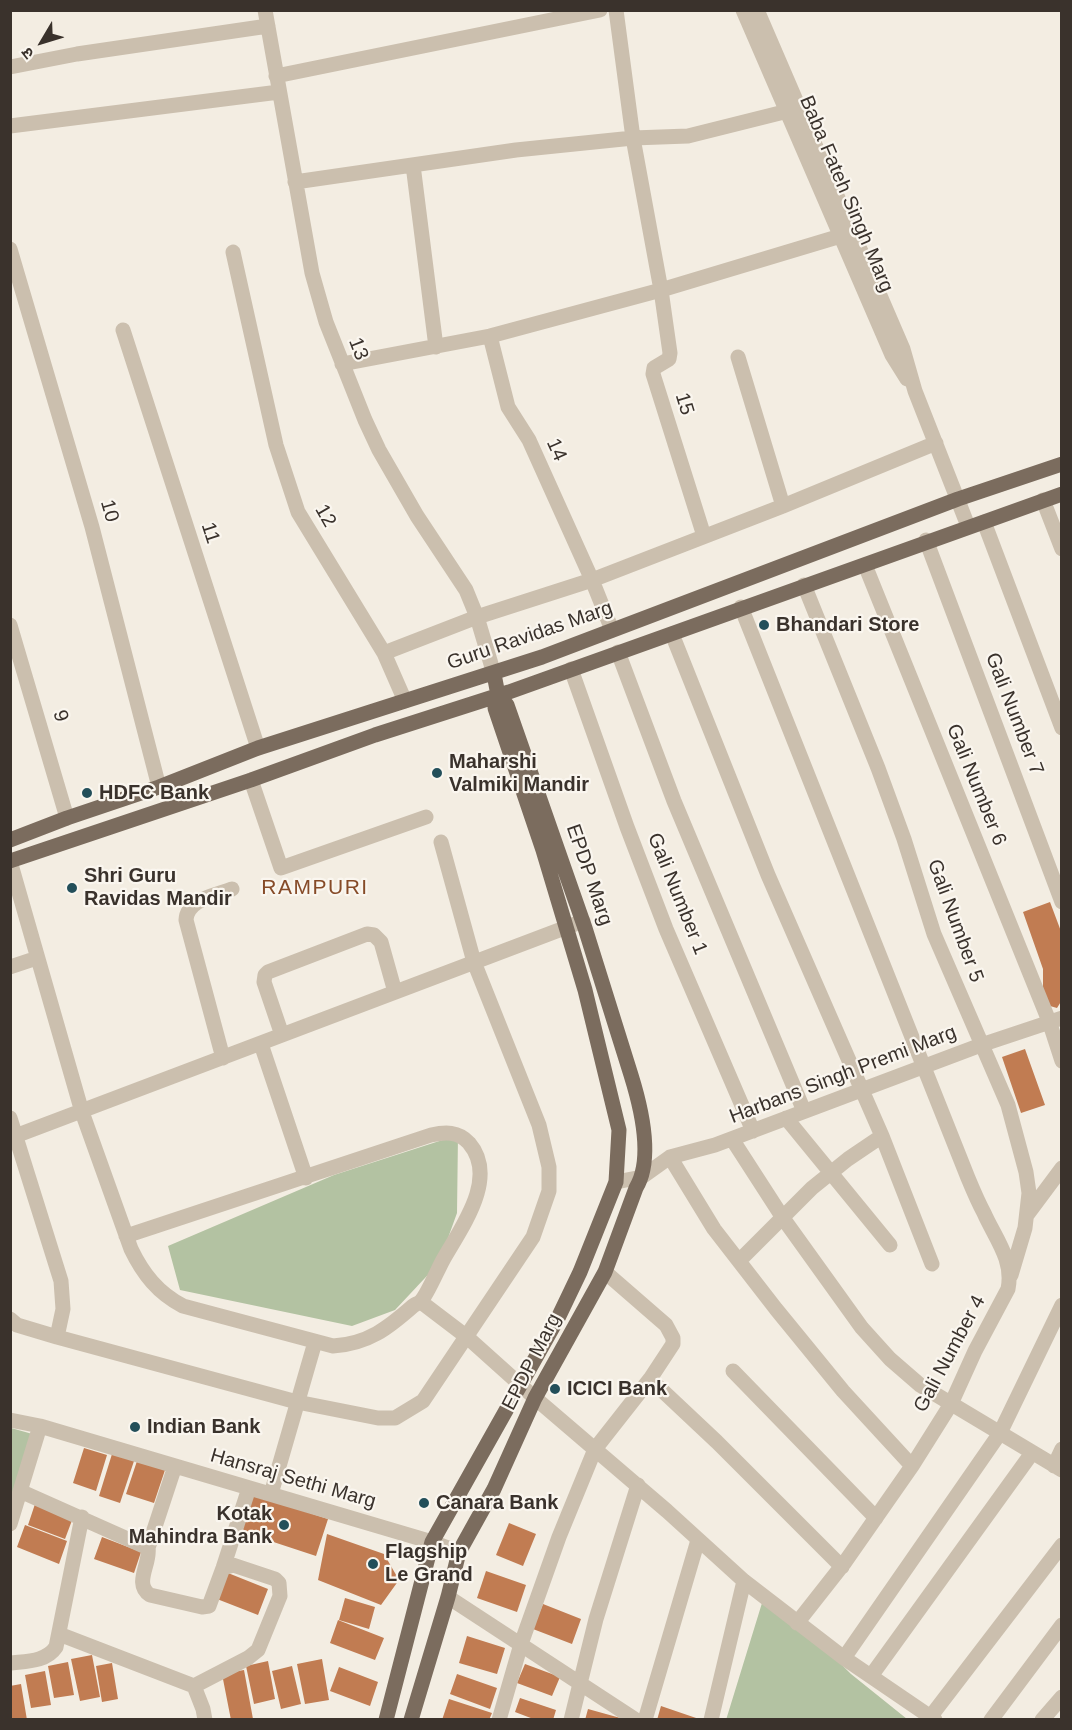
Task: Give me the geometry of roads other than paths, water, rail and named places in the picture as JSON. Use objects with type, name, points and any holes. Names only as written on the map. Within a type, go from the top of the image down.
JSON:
[{"type":"main road","name":"Guru Ravidas Marg","points":[[10,840],[159,787],[258,748],[494,674],[958,499],[1062,464]]},
{"type":"main road","points":[[10,861],[498,695],[672,634],[741,607],[866,565],[926,540],[1062,494]]},
{"type":"main road","points":[[494,674],[498,695]]},
{"type":"main road","name":"EPDP Marg","points":[[411,1719],[448,1597],[459,1552],[494,1489],[535,1398],[604,1272],[642,1177],[645,1140],[639,1101],[583,921],[507,705],[498,695]]},
{"type":"main road","name":"EPDP Marg","points":[[386,1719],[432,1542],[558,1318],[616,1182],[619,1130],[585,990],[495,708],[498,695]]},
{"type":"street","points":[[276,76],[600,10]]},
{"type":"street","points":[[616,10],[633,138],[661,290]]},
{"type":"street","name":"Baba Fateh Singh Marg","points":[[743,10],[794,109]]},
{"type":"street","name":"Baba Fateh Singh Marg","points":[[757,10],[794,109],[847,234],[903,349],[915,392],[968,526]]},
{"type":"street","points":[[10,67],[266,18]]},
{"type":"street","name":"13","points":[[266,18],[318,300],[342,364],[379,450],[417,516],[466,590],[477,617],[494,674]]},
{"type":"street","points":[[10,126],[279,92]]},
{"type":"street","points":[[295,182],[516,150],[633,138],[688,136],[794,109]]},
{"type":"street","points":[[413,165],[436,347]]},
{"type":"street","points":[[342,364],[490,336],[661,290],[847,234]]},
{"type":"street","name":"10","points":[[10,249],[89,516],[159,787]]},
{"type":"street","name":"12","points":[[233,252],[276,445],[297,512],[384,653],[405,701]]},
{"type":"street","name":"15","points":[[661,290],[670,353],[669,359],[654,368],[653,374],[704,537]]},
{"type":"street","name":"11","points":[[123,330],[258,748]]},
{"type":"street","name":"14","points":[[490,336],[508,407],[528,440],[592,580],[612,630]]},
{"type":"street","points":[[738,357],[783,506]]},
{"type":"street","points":[[384,653],[477,617],[592,580],[783,506],[936,443]]},
{"type":"street","points":[[1043,500],[1062,549]]},
{"type":"street","points":[[984,522],[1062,728]]},
{"type":"street","name":"Gali Number 7","points":[[926,540],[1062,902]]},
{"type":"street","name":"Gali Number 6","points":[[866,565],[1055,1020],[1062,1061]]},
{"type":"street","name":"Gali Number 5","points":[[804,585],[878,768],[904,839],[934,934],[1008,1105],[1026,1172],[1029,1193],[1028,1215],[1011,1278]]},
{"type":"street","points":[[741,607],[928,1072],[968,1178],[1006,1257],[1011,1278]]},
{"type":"street","name":"9","points":[[10,625],[67,818]]},
{"type":"street","points":[[672,634],[768,875],[882,1136],[932,1264]]},
{"type":"street","points":[[618,652],[674,801],[804,1111]]},
{"type":"street","name":"Gali Number 1","points":[[571,669],[666,929],[753,1131]]},
{"type":"street","points":[[251,780],[281,868],[426,817]]},
{"type":"street","points":[[10,1319],[17,1325],[57,1337],[297,1402],[378,1418],[395,1418],[423,1401],[533,1237],[549,1191],[549,1167],[539,1125],[474,962],[441,842]]},
{"type":"street","points":[[10,861],[82,1112],[126,1236],[140,1267],[162,1295],[183,1306],[315,1342],[333,1346],[364,1340],[384,1331],[420,1302],[472,1206],[479,1186],[480,1171],[475,1150],[463,1136],[446,1132],[126,1236]]},
{"type":"street","points":[[223,1058],[186,920],[186,912],[192,905],[232,890]]},
{"type":"street","points":[[14,1137],[583,921]]},
{"type":"street","points":[[282,1035],[264,982],[265,975],[367,934],[374,935],[381,942],[396,992]]},
{"type":"street","points":[[10,967],[37,958]]},
{"type":"street","name":"Harbans Singh Premi Marg","points":[[642,1177],[670,1157],[715,1146],[862,1090],[928,1072],[981,1045],[1055,1020]]},
{"type":"street","points":[[261,1044],[306,1178]]},
{"type":"street","points":[[10,1118],[14,1137],[61,1281],[63,1309],[57,1337]]},
{"type":"street","points":[[786,1118],[890,1245]]},
{"type":"street","points":[[739,1261],[830,1173],[882,1136]]},
{"type":"street","points":[[732,1139],[783,1218],[862,1328],[890,1359],[920,1385],[1058,1468],[1062,1449]]},
{"type":"street","points":[[670,1157],[714,1229],[802,1343],[912,1466]]},
{"type":"street","points":[[1028,1215],[1062,1168]]},
{"type":"street","points":[[616,1182],[642,1177]]},
{"type":"street","points":[[499,1719],[521,1644],[559,1537],[595,1449],[650,1379],[673,1344],[671,1331],[666,1325],[604,1272]]},
{"type":"street","name":"Gali Number 4","points":[[797,1623],[842,1567],[912,1466],[951,1404],[975,1351],[1008,1289],[1011,1278]]},
{"type":"street","points":[[420,1302],[468,1337],[744,1581],[844,1658],[933,1718],[1062,1545]]},
{"type":"street","points":[[844,1658],[1000,1434],[1062,1305]]},
{"type":"street","points":[[271,1494],[315,1342]]},
{"type":"street","points":[[733,1371],[876,1518]]},
{"type":"street","points":[[650,1379],[717,1442],[842,1567]]},
{"type":"street","name":"Hansraj Sethi Marg","points":[[10,1420],[40,1426],[432,1542],[459,1552]]},
{"type":"street","points":[[10,1524],[40,1426]]},
{"type":"street","points":[[871,1676],[1032,1453]]},
{"type":"street","points":[[175,1466],[148,1548],[149,1553],[141,1585],[150,1595],[205,1607],[211,1603],[249,1488]]},
{"type":"street","points":[[571,1719],[613,1561],[638,1485]]},
{"type":"street","points":[[20,1491],[148,1548]]},
{"type":"street","points":[[10,1663],[32,1660],[49,1654],[56,1647],[82,1517]]},
{"type":"street","points":[[645,1719],[698,1540]]},
{"type":"street","points":[[194,1686],[248,1658],[258,1650],[280,1596],[279,1583],[275,1579],[233,1565],[223,1568]]},
{"type":"street","points":[[711,1719],[744,1581]]},
{"type":"street","points":[[448,1597],[636,1719]]},
{"type":"street","points":[[991,1719],[1062,1624]]},
{"type":"street","points":[[59,1634],[194,1686],[205,1719]]},
{"type":"street","points":[[1042,1719],[1062,1696]]},
{"type":"place","name":"Bhandari Store","points":[[764,625]]},
{"type":"place","name":"Maharshi Valmiki Mandir","points":[[437,773]]},
{"type":"place","name":"HDFC Bank","points":[[87,793]]},
{"type":"place","name":"Shri Guru Ravidas Mandir","points":[[72,888]]},
{"type":"place","name":"ICICI Bank","points":[[555,1389]]},
{"type":"place","name":"Indian Bank","points":[[135,1427]]},
{"type":"place","name":"Canara Bank","points":[[424,1503]]},
{"type":"place","name":"Kotak Mahindra Bank","points":[[284,1525]]},
{"type":"place","name":"Flagship Le Grand","points":[[373,1564]]},
{"type":"district","name":"RAMPURI","points":[[315,888]]}]
